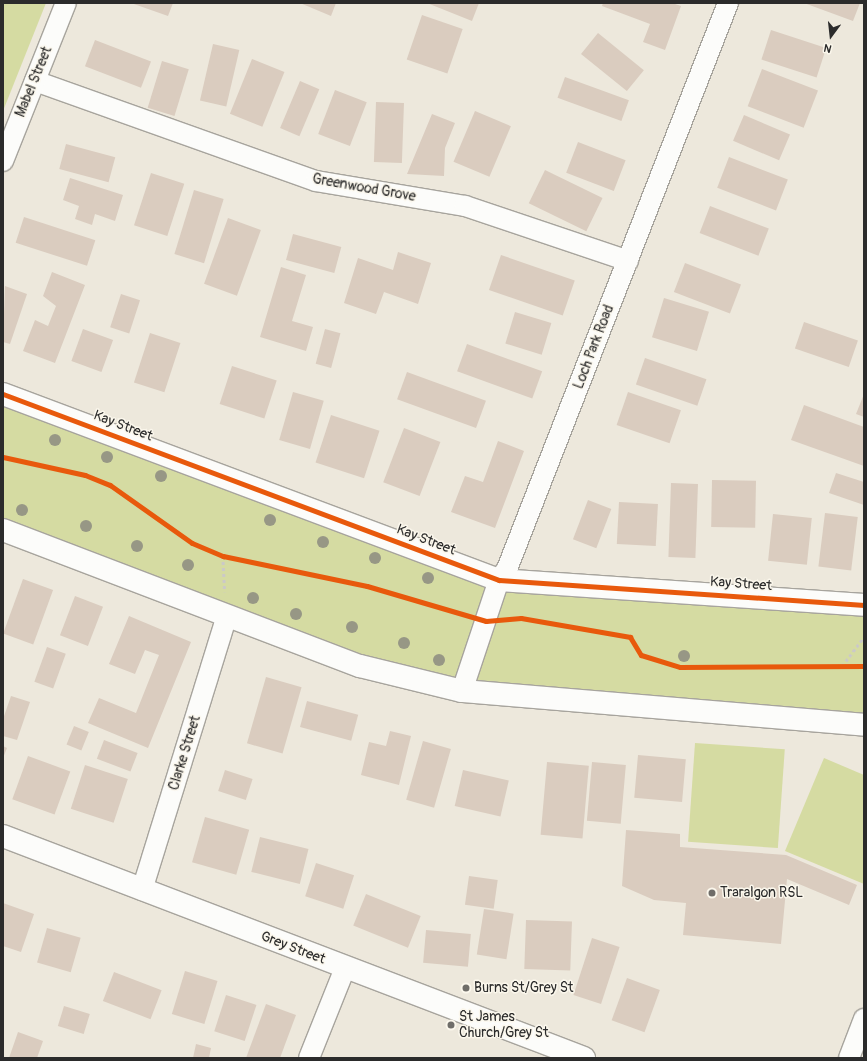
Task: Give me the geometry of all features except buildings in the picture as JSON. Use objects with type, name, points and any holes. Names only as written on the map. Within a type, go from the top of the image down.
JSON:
[{"type":"street","name":"Mabel Street","points":[[3,162],[66,3]]},
{"type":"street","name":"Loch Park Road","points":[[462,691],[499,580],[507,569],[728,3]]},
{"type":"street","name":"Greenwood Grove","points":[[35,81],[316,181],[465,206],[628,261]]},
{"type":"street","name":"Kay Street","points":[[3,394],[499,580],[862,600]]},
{"type":"street","points":[[3,530],[360,666],[462,691],[864,725]]},
{"type":"street","name":"Clarke Street","points":[[142,890],[227,616]]},
{"type":"street","name":"Grey Street","points":[[3,836],[345,968],[550,1052],[584,1058]]},
{"type":"street","points":[[309,1058],[345,968]]},
{"type":"street","points":[[849,1058],[864,1019]]},
{"type":"path","points":[[217,554],[231,558]]},
{"type":"path","points":[[223,556],[227,616]]},
{"type":"path","points":[[842,666],[864,637]]},
{"type":"path","points":[[834,666],[849,666]]},
{"type":"green space","points":[[3,3],[46,3],[3,111]]},
{"type":"green space","points":[[3,394],[499,580],[864,605],[864,718],[462,691],[3,530]]},
{"type":"green space","points":[[695,743],[785,749],[778,848],[688,842]]},
{"type":"green space","points":[[824,758],[864,775],[864,884],[785,851]]},
{"type":"cycle path","points":[[3,394],[499,580],[864,605]]},
{"type":"cycle path","points":[[3,457],[85,475],[110,485],[192,543],[223,556],[367,586],[486,621],[521,618],[630,637],[641,655],[680,667],[864,666]]},
{"type":"place","name":"Traralgon RSL","points":[[712,893]]},
{"type":"place","name":"Burns St/Grey St","points":[[466,988]]},
{"type":"place","name":"St James Church/Grey St","points":[[451,1025]]}]
